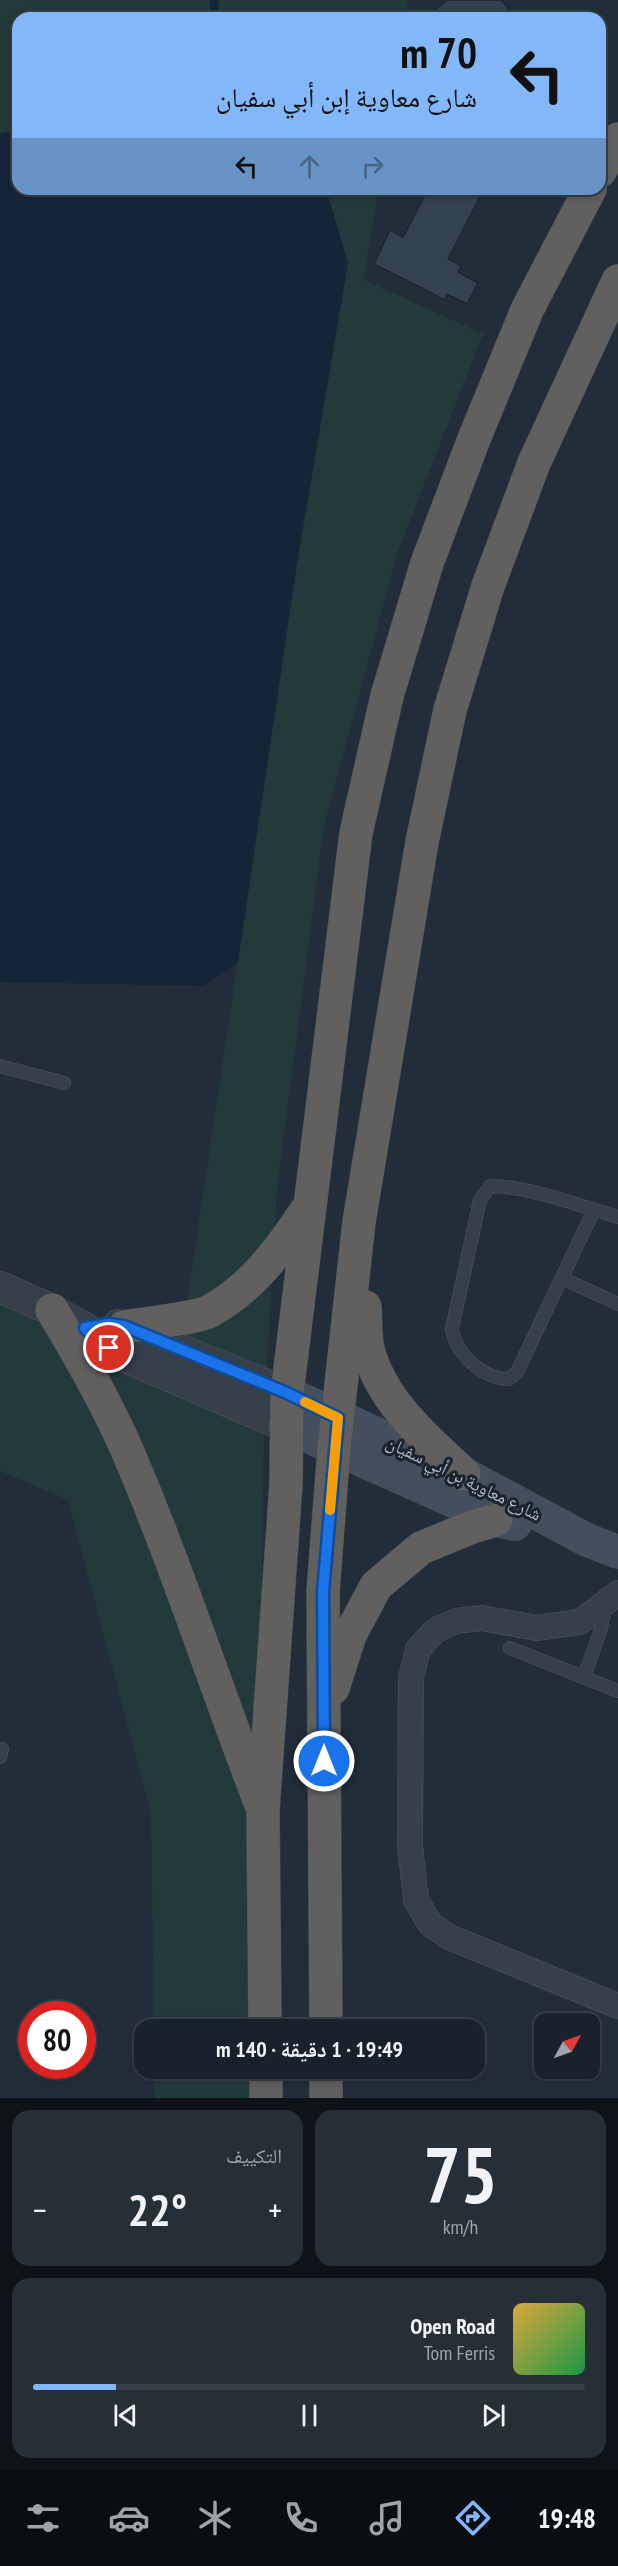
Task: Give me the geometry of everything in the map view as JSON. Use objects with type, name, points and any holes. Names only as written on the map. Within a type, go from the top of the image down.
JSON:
[{"type":"highway","points":[[606,160],[618,139]]},
{"type":"highway","points":[[266,2019],[263,1810],[286,1484],[287,1393],[356,833],[387,696],[427,563],[474,439],[527,310],[587,195]]},
{"type":"highway","points":[[326,2019],[323,1592],[336,1433],[358,1222],[422,842],[450,710],[488,586],[534,463],[618,281]]},
{"type":"highway","points":[[124,1326],[209,1312],[250,1281],[280,1249],[309,1206]]},
{"type":"highway","points":[[358,1222],[368,1349],[386,1390],[419,1433],[464,1474]]},
{"type":"highway","points":[[52,1310],[81,1357],[123,1442],[176,1574],[218,1695],[263,1810]]},
{"type":"highway","points":[[324,1716],[350,1635],[376,1586],[421,1548],[472,1527],[496,1520]]},
{"type":"highway","points":[[266,2079],[266,2098]]},
{"type":"highway","points":[[326,2079],[326,2098]]},
{"type":"main road","points":[[287,1393],[336,1433]]},
{"type":"main road","points":[[285,1426],[336,1433]]},
{"type":"main road","name":"شارع معاوية بن أبي سفيان","points":[[336,1433],[464,1474],[587,1540],[618,1552]]},
{"type":"main road","name":"شارع معاوية بن أبي سفيان","points":[[336,1433],[496,1520],[587,1540]]},
{"type":"street","points":[[0,1287],[52,1310],[85,1328],[97,1341],[121,1355],[285,1426]]},
{"type":"street","points":[[85,1328],[109,1324],[124,1326],[287,1393]]},
{"type":"street","points":[[612,1598],[580,1622],[558,1626],[536,1628],[482,1618],[456,1621],[436,1630],[418,1649],[411,1678],[410,1845],[416,1900],[430,1924],[449,1937],[618,2006]]},
{"type":"lane","points":[[0,1066],[64,1083]]},
{"type":"lane","points":[[594,1210],[518,1372],[509,1379],[487,1376],[459,1349],[453,1338],[453,1320],[480,1200],[490,1186],[508,1186],[594,1210],[618,1217]]},
{"type":"lane","points":[[562,1278],[618,1304]]},
{"type":"lane","points":[[584,1677],[612,1598]]},
{"type":"lane","points":[[510,1648],[618,1691]]},
{"type":"green space","points":[[0,0],[408,0],[406,12],[12,12],[12,132],[0,133]]},
{"type":"green space","points":[[326,195],[377,195],[364,280],[483,334],[397,554],[324,825],[277,1188],[264,1415],[256,2019],[154,2019],[151,1813],[68,1500],[0,1471],[0,1304],[176,1377],[298,557],[348,263]]},
{"type":"green space","points":[[154,2079],[255,2079],[255,2098],[155,2098]]},
{"type":"water","points":[[12,132],[12,195],[326,195],[348,263],[298,557],[238,962],[204,986],[0,982],[0,133]]},
{"type":"building","points":[[447,0],[501,0],[511,12],[432,12]]},
{"type":"building","points":[[425,195],[481,195],[448,259],[462,266],[458,272],[478,283],[467,304],[447,294],[445,300],[374,264],[390,230],[403,237]]},
{"type":"waterway","points":[[214,0],[214,12]]},
{"type":"slow traffic","points":[[305,1402],[338,1418],[330,1510]]},
{"type":"route","points":[[109,1348],[97,1341],[85,1328],[109,1324],[124,1326],[287,1393],[338,1418],[323,1592],[324,1761]]}]
